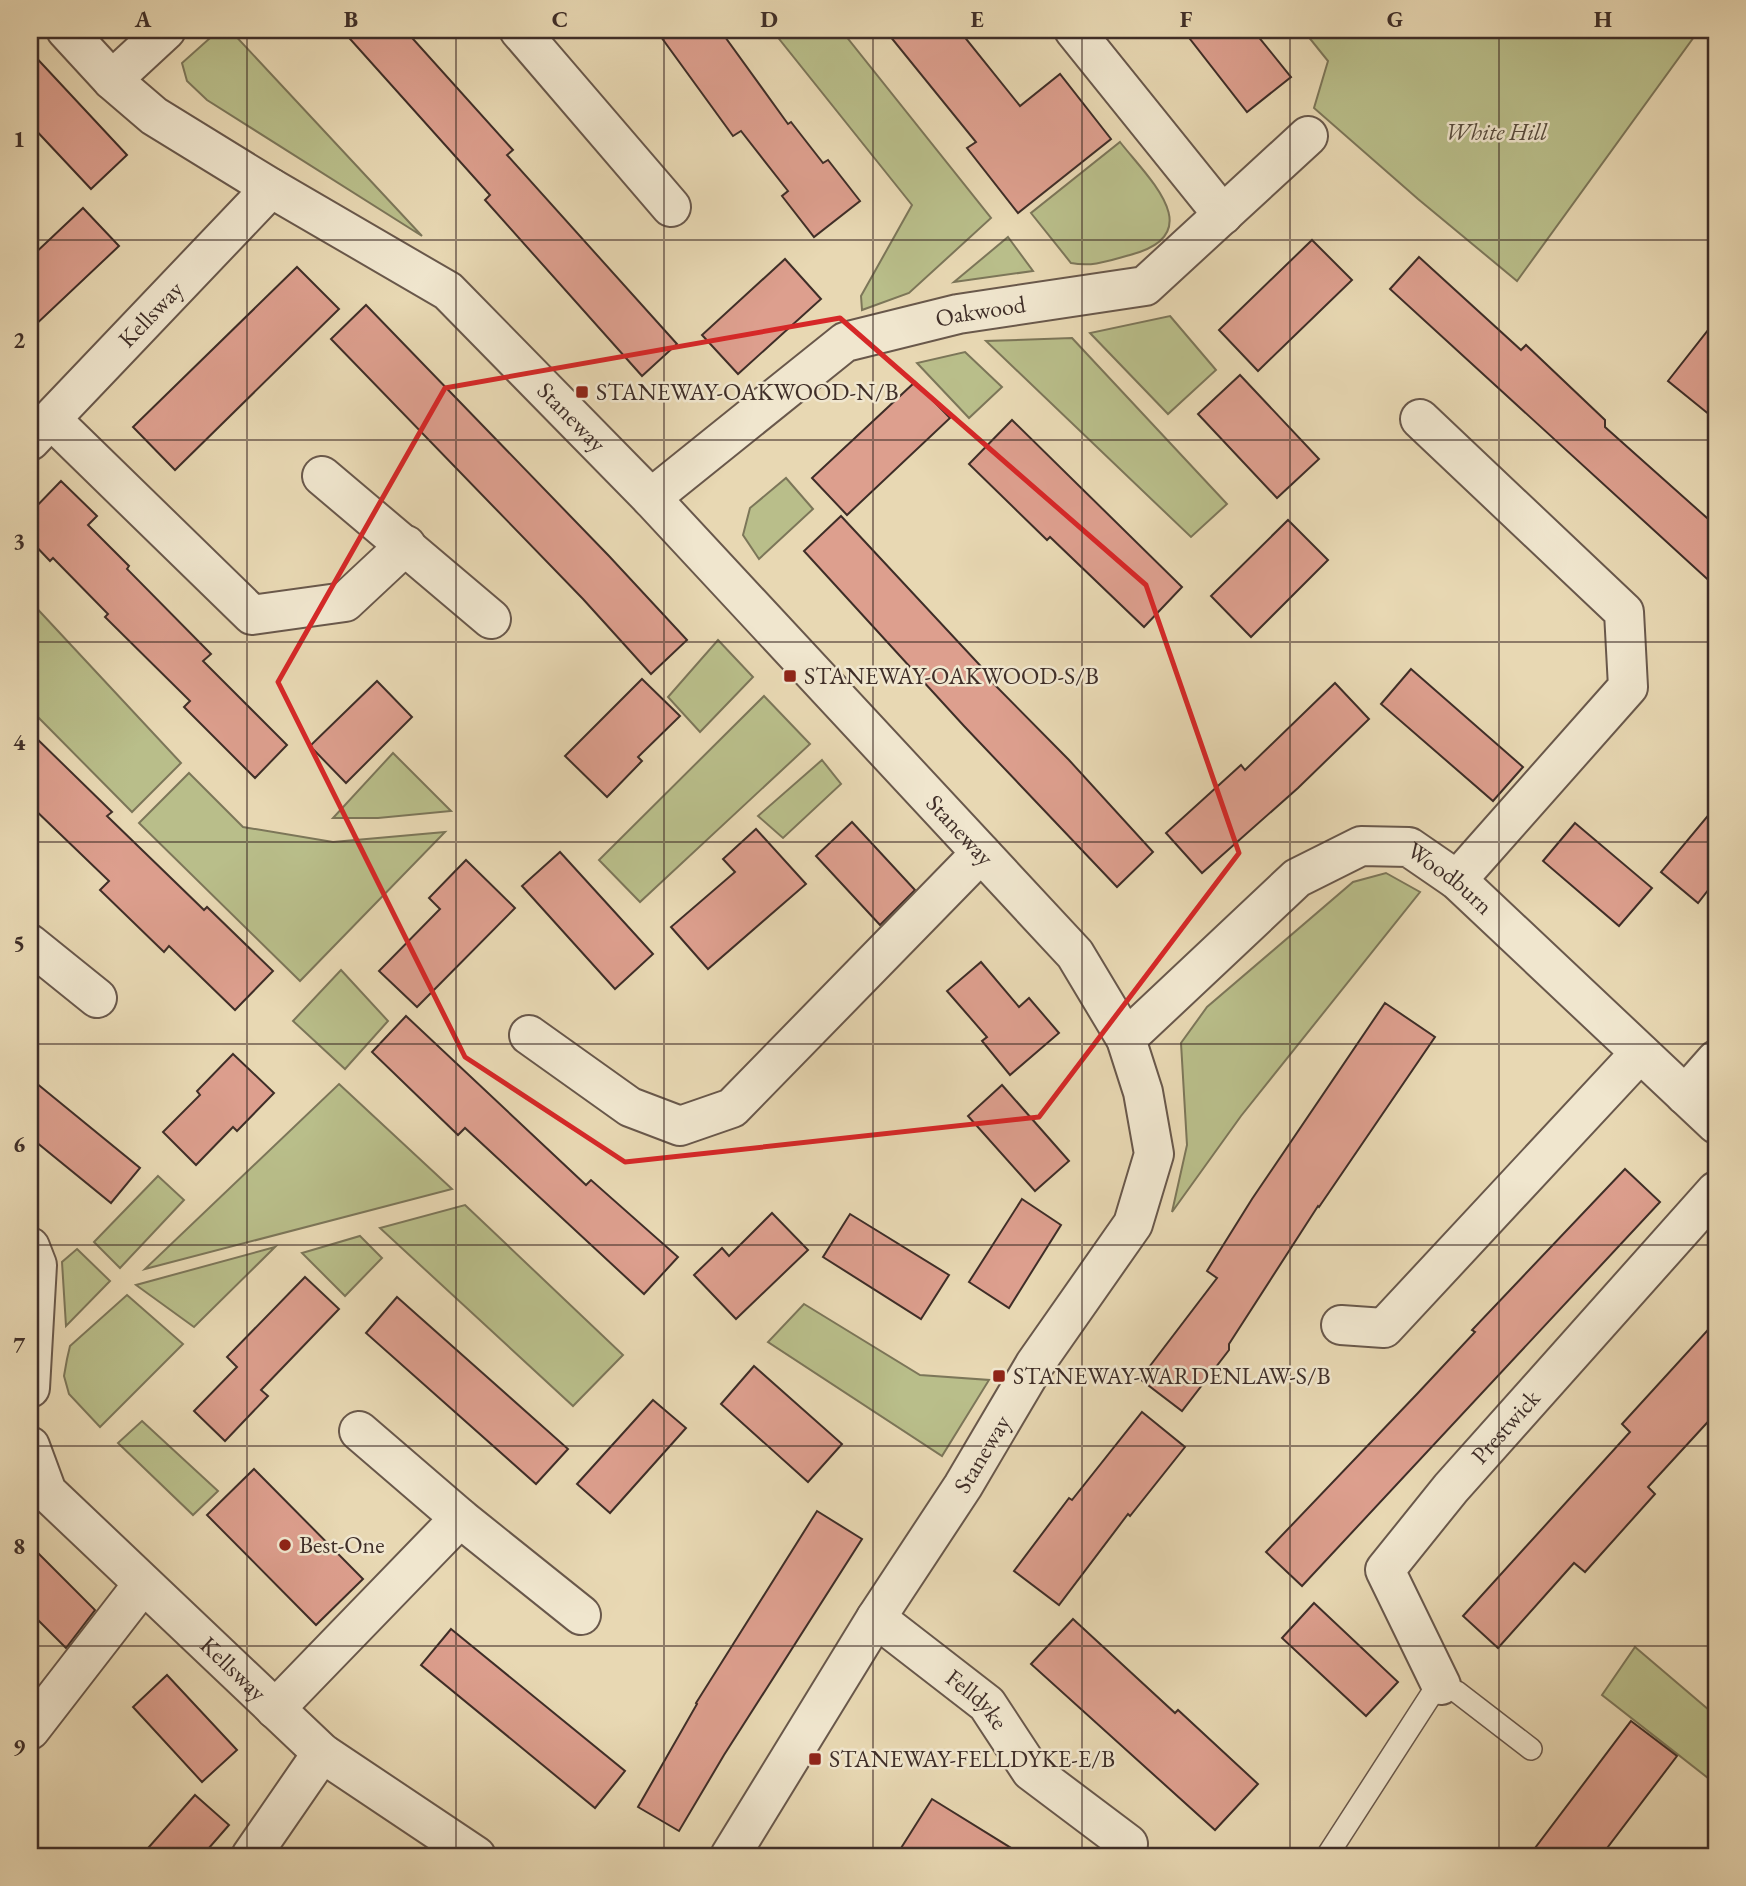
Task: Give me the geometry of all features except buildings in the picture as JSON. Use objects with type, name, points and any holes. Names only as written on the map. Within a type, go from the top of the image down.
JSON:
[{"type":"street","name":"Staneway","points":[[66,30],[112,80],[154,116],[271,188],[448,290],[651,498],[1075,954],[1126,1039],[1143,1092],[1154,1154],[1133,1224],[1035,1364],[963,1486],[876,1618],[730,1856]]},
{"type":"street","points":[[112,80],[166,30]]},
{"type":"street","points":[[519,30],[671,207]]},
{"type":"street","points":[[1074,30],[1223,215]]},
{"type":"street","name":"Oakwood","points":[[651,498],[845,342],[958,314],[1145,286],[1308,136]]},
{"type":"street","name":"Kellsway","points":[[41,430],[271,188]]},
{"type":"street","points":[[1420,419],[1624,612],[1628,687],[1457,880]]},
{"type":"street","points":[[41,430],[252,615],[345,602],[406,545]]},
{"type":"street","points":[[322,476],[491,619]]},
{"type":"street","name":"Woodburn","points":[[1126,1039],[1297,878],[1361,846],[1409,847],[1457,880],[1716,1124]]},
{"type":"street","points":[[529,1035],[630,1107],[680,1126],[732,1108],[981,853]]},
{"type":"street","points":[[31,948],[97,998]]},
{"type":"street","points":[[1341,1325],[1384,1328],[1640,1053]]},
{"type":"street","points":[[1685,1095],[1716,1060]]},
{"type":"street","name":"Prestwick","points":[[1441,1685],[1385,1570],[1451,1488],[1716,1191]]},
{"type":"street","points":[[30,1247],[37,1265],[30,1388]]},
{"type":"street","points":[[359,1431],[460,1518],[581,1615]]},
{"type":"street","name":"Kellsway","points":[[30,1446],[47,1492],[322,1753],[476,1856]]},
{"type":"street","points":[[275,1709],[460,1518]]},
{"type":"street","points":[[30,1730],[143,1584]]},
{"type":"street","name":"Felldyke","points":[[876,1618],[987,1704],[1031,1771],[1128,1844]]},
{"type":"street","points":[[251,1856],[322,1753]]},
{"type":"lane","points":[[1327,1856],[1431,1695],[1441,1685],[1457,1692],[1531,1749]]},
{"type":"highlighted area","points":[[840,318],[1146,585],[1239,853],[1039,1117],[625,1162],[465,1057],[278,682],[445,388]]},
{"type":"green space","points":[[219,30],[230,30],[422,236],[207,100],[187,81],[182,63]]},
{"type":"green space","points":[[772,30],[841,30],[991,218],[909,293],[862,310],[861,296],[912,205]]},
{"type":"green space","name":"White Hill","points":[[1303,30],[1699,30],[1517,281],[1314,108],[1328,61]]},
{"type":"green space","points":[[1120,142],[1157,188],[1166,204],[1170,220],[1166,234],[1154,246],[1130,255],[1094,264],[1071,263],[1031,213]]},
{"type":"green space","points":[[1008,237],[1033,271],[954,282]]},
{"type":"green space","points":[[1170,316],[1216,370],[1168,414],[1090,333]]},
{"type":"green space","points":[[1072,338],[1227,504],[1191,537],[986,341]]},
{"type":"green space","points":[[965,352],[1002,387],[969,418],[917,363]]},
{"type":"green space","points":[[786,478],[813,509],[759,559],[743,535],[750,508]]},
{"type":"green space","points":[[30,601],[181,763],[132,812],[30,709]]},
{"type":"green space","points":[[718,640],[753,677],[700,732],[668,697]]},
{"type":"green space","points":[[764,696],[810,744],[640,902],[599,860]]},
{"type":"green space","points":[[393,753],[451,811],[378,818],[333,818]]},
{"type":"green space","points":[[822,760],[841,784],[783,838],[758,816]]},
{"type":"green space","points":[[189,773],[243,827],[333,842],[445,832],[300,981],[139,823]]},
{"type":"green space","points":[[1386,873],[1420,892],[1241,1116],[1172,1212],[1187,1145],[1181,1043],[1207,1007],[1353,882]]},
{"type":"green space","points":[[341,970],[388,1021],[345,1069],[293,1021]]},
{"type":"green space","points":[[339,1084],[452,1189],[145,1269]]},
{"type":"green space","points":[[158,1176],[184,1200],[120,1268],[94,1242]]},
{"type":"green space","points":[[465,1205],[623,1355],[573,1406],[380,1228]]},
{"type":"green space","points":[[360,1236],[382,1258],[345,1296],[302,1253]]},
{"type":"green space","points":[[275,1247],[194,1327],[136,1285]]},
{"type":"green space","points":[[77,1249],[110,1281],[66,1326],[62,1262]]},
{"type":"green space","points":[[127,1295],[183,1344],[100,1427],[69,1394],[64,1376],[67,1359],[70,1346]]},
{"type":"green space","points":[[804,1304],[920,1375],[989,1380],[942,1456],[768,1342]]},
{"type":"green space","points":[[142,1421],[218,1491],[193,1515],[118,1443]]},
{"type":"green space","points":[[1635,1647],[1716,1716],[1716,1767],[1708,1778],[1602,1695]]},
{"type":"place","name":"STANEWAY-OAKWOOD-N/B","points":[[582,392]]},
{"type":"place","name":"STANEWAY-OAKWOOD-S/B","points":[[790,676]]},
{"type":"place","name":"STANEWAY-WARDENLAW-S/B","points":[[999,1376]]},
{"type":"place","name":"Best-One","points":[[285,1545]]},
{"type":"place","name":"STANEWAY-FELLDYKE-E/B","points":[[815,1759]]}]
